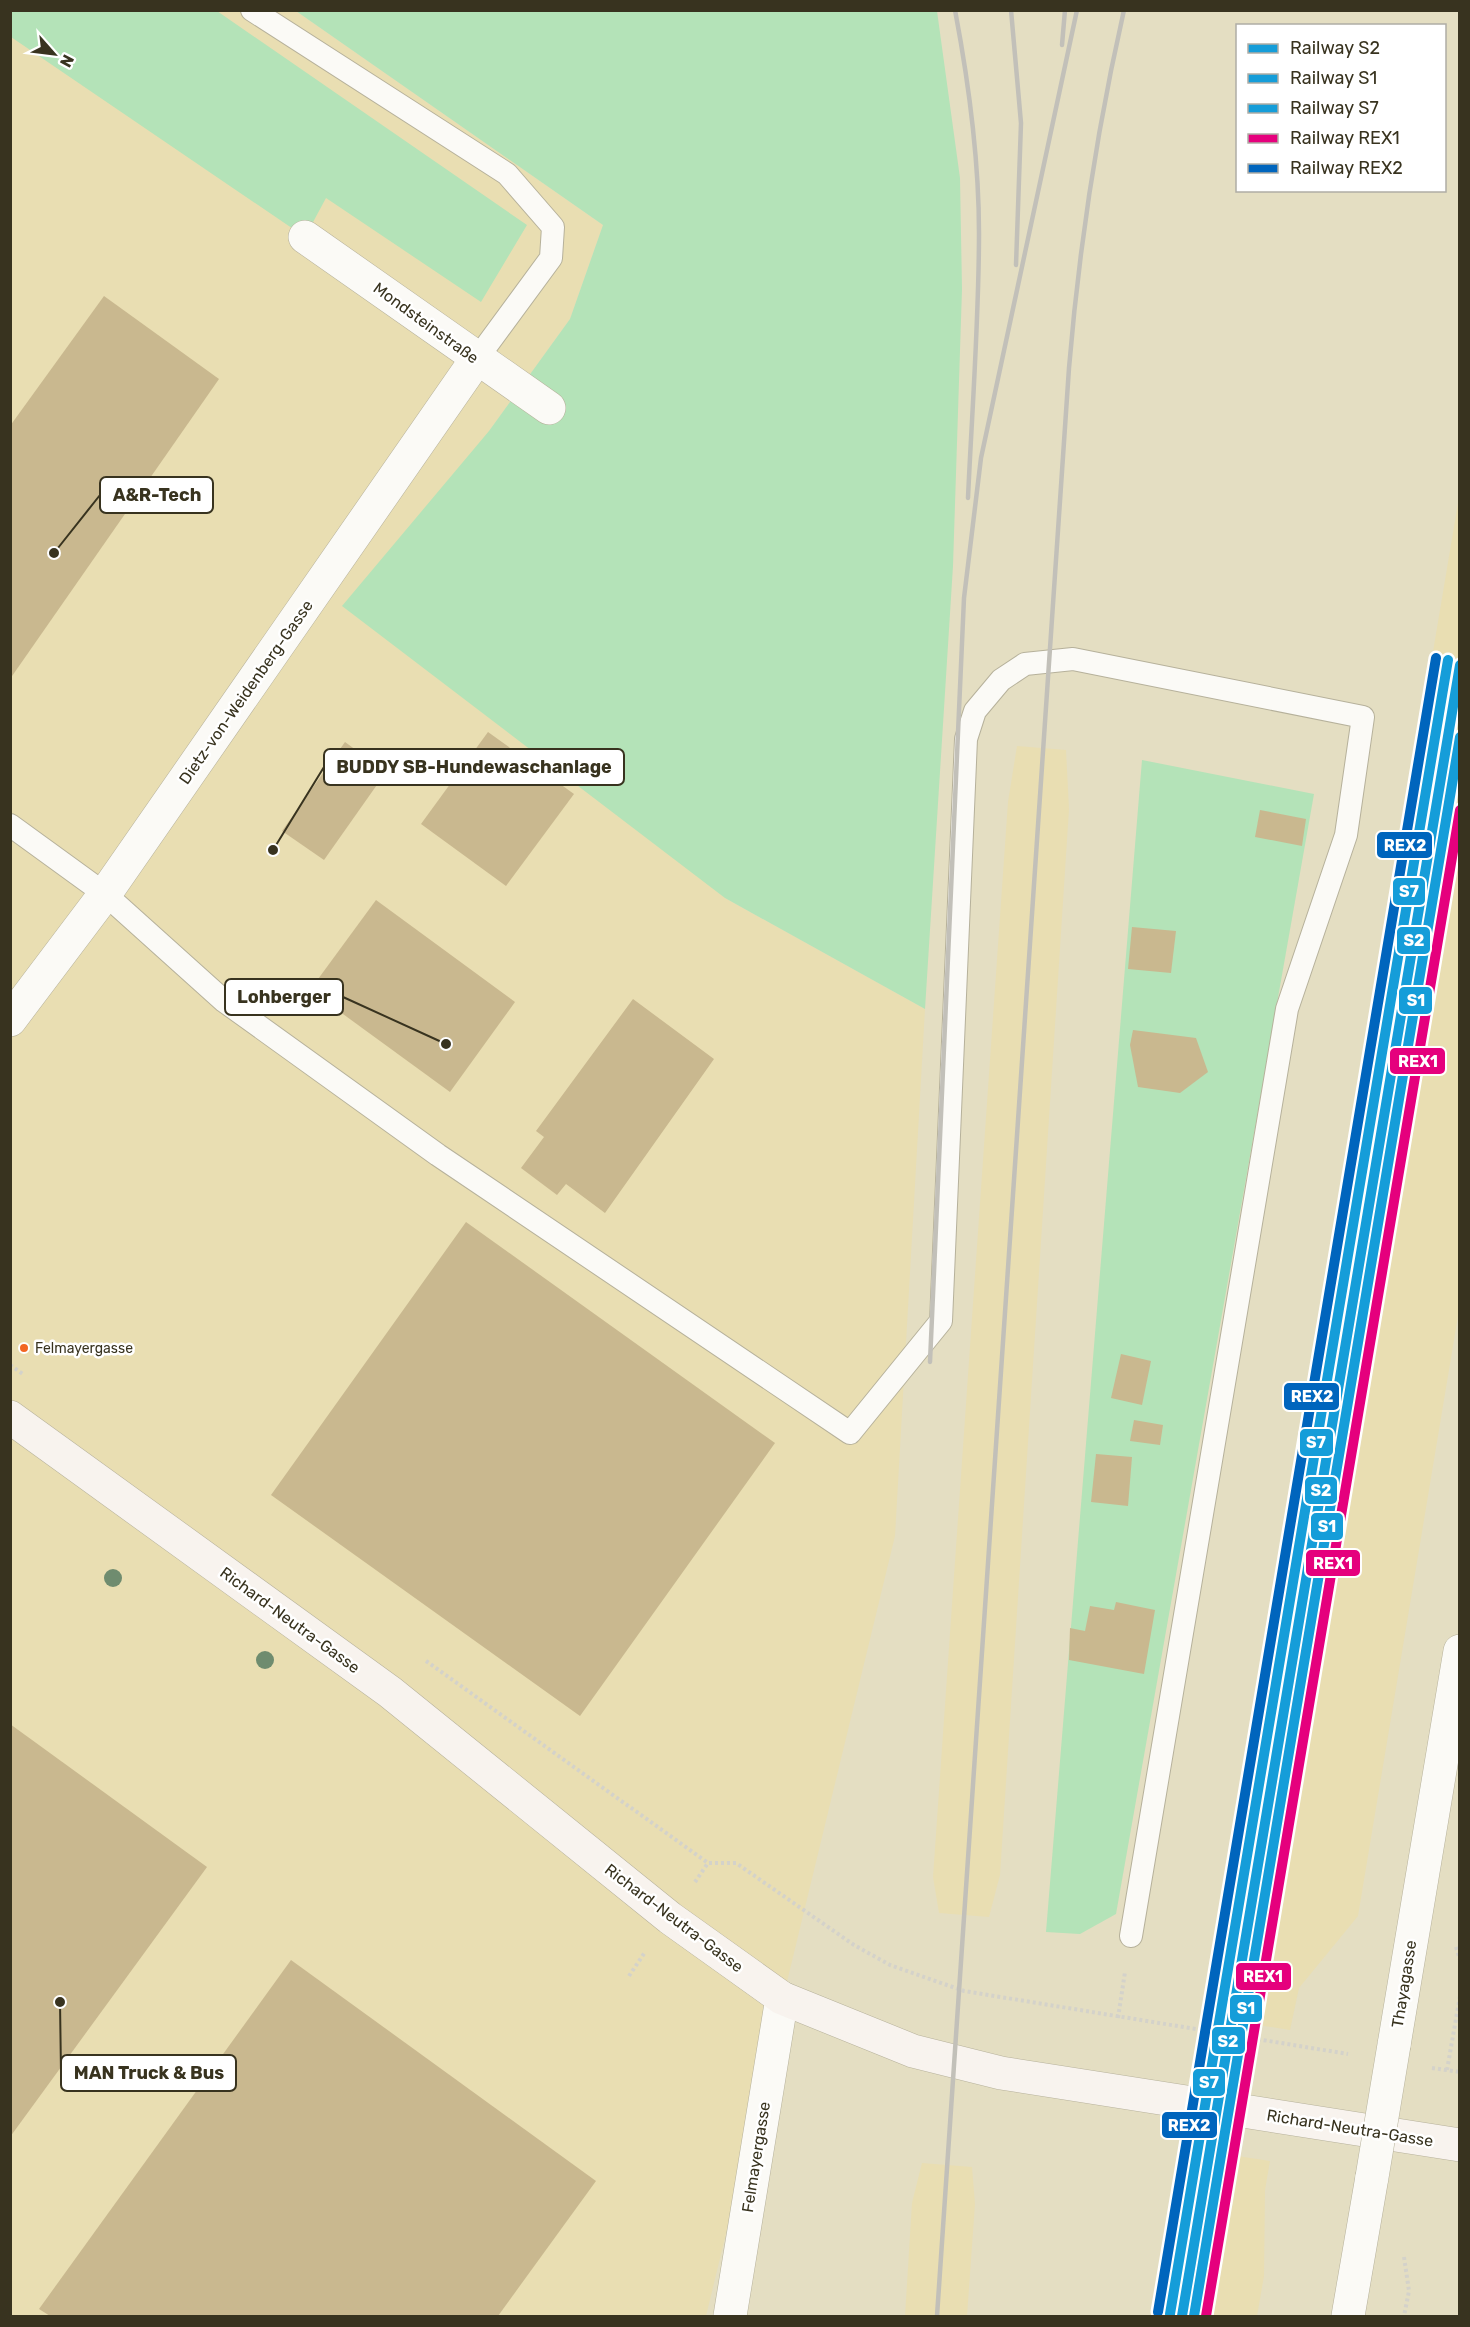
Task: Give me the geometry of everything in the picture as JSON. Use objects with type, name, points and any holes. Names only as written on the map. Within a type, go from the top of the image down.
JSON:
[{"type":"street","name":"Mondsteinstraße","points":[[305,237],[476,360],[549,408]]},
{"type":"street","name":"Dietz-von-Weidenberg-Gasse","points":[[10,1020],[105,894],[476,360]]},
{"type":"street","name":"Richard-Neutra-Gasse","points":[[10,1418],[390,1692],[670,1918],[782,1998],[913,2051],[1001,2073],[1460,2145]]},
{"type":"street","name":"Thayagasse","points":[[1348,2316],[1460,1651]]},
{"type":"street","name":"Felmayergasse","points":[[730,2316],[782,1998]]},
{"type":"lane","points":[[252,10],[507,174],[553,227],[551,258],[476,360]]},
{"type":"lane","points":[[10,825],[105,894],[224,1001],[438,1155],[850,1433],[941,1321],[966,739],[975,711],[1001,680],[1025,664],[1073,659],[1363,717],[1346,835],[1287,1009],[1131,1936]]},
{"type":"path","points":[[670,1918],[708,1863],[736,1863],[854,1945],[917,1976],[964,1991],[1002,2000],[1353,2055]]},
{"type":"path","points":[[1447,2070],[1460,1996]]},
{"type":"path","points":[[1118,2018],[1120,2003]]},
{"type":"path","points":[[1424,2067],[1460,2072]]},
{"type":"shaded area","points":[[11,11],[296,11],[603,225],[570,319],[489,431],[725,898],[925,1009],[895,1536],[706,2316],[11,2316]]},
{"type":"shaded area","points":[[1459,497],[1459,1310],[1358,1916],[1299,1988],[1290,2030],[1207,2017],[1216,1942]]},
{"type":"shaded area","points":[[1017,746],[1066,750],[1069,809],[1000,1875],[989,1917],[939,1913],[933,1877],[1008,802]]},
{"type":"shaded area","points":[[1186,2148],[1270,2161],[1265,2190],[1264,2276],[1257,2316],[1150,2316],[1166,2226],[1180,2186]]},
{"type":"shaded area","points":[[922,2163],[972,2167],[975,2204],[967,2316],[905,2316],[912,2203]]},
{"type":"green space","points":[[10,11],[217,11],[527,225],[481,302],[326,198],[305,237],[11,37]]},
{"type":"green space","points":[[296,11],[937,11],[960,178],[962,289],[953,566],[925,1009],[725,898],[342,606],[489,431],[570,319],[603,225]]},
{"type":"green space","points":[[1142,760],[1314,794],[1116,1914],[1080,1934],[1046,1932]]},
{"type":"building","points":[[104,296],[219,379],[10,679],[10,426]]},
{"type":"building","points":[[488,732],[574,794],[506,886],[421,824]]},
{"type":"building","points":[[345,742],[386,772],[324,860],[282,831]]},
{"type":"building","points":[[1260,810],[1306,819],[1302,846],[1255,837]]},
{"type":"building","points":[[376,900],[515,1002],[450,1092],[310,990]]},
{"type":"building","points":[[1132,927],[1176,931],[1171,973],[1128,969]]},
{"type":"building","points":[[633,999],[714,1059],[605,1213],[566,1184],[557,1195],[521,1168],[544,1137],[536,1131]]},
{"type":"building","points":[[1133,1030],[1196,1038],[1208,1072],[1180,1093],[1138,1087],[1130,1045]]},
{"type":"building","points":[[466,1222],[775,1443],[580,1716],[271,1495]]},
{"type":"building","points":[[1121,1354],[1151,1361],[1142,1405],[1111,1398]]},
{"type":"building","points":[[1134,1420],[1163,1425],[1160,1445],[1130,1441]]},
{"type":"building","points":[[1096,1454],[1132,1457],[1128,1506],[1091,1502]]},
{"type":"building","points":[[1116,1602],[1155,1610],[1144,1674],[1069,1660],[1070,1628],[1085,1631],[1090,1606],[1114,1610]]},
{"type":"building","points":[[10,1724],[207,1867],[10,2137]]},
{"type":"building","points":[[291,1960],[596,2181],[498,2316],[50,2316],[39,2309]]},
{"type":"railway","points":[[955,10],[972,121],[979,205],[978,299],[968,498]]},
{"type":"railway","points":[[1011,10],[1021,123],[1016,265]]},
{"type":"railway","points":[[1062,45],[1065,10]]},
{"type":"railway","points":[[930,1362],[964,598],[981,458],[1077,10]]},
{"type":"railway","points":[[937,2316],[1069,368],[1090,189],[1105,99],[1124,10]]},
{"type":"rail line","name":"REX2","points":[[1158,2312],[1436,658]]},
{"type":"rail line","name":"S7","points":[[1170,2314],[1448,660]]},
{"type":"rail line","name":"S2","points":[[1182,2316],[1460,665]]},
{"type":"rail line","name":"S1","points":[[1194,2316],[1460,737]]},
{"type":"rail line","name":"REX1","points":[[1206,2316],[1460,810]]},
{"type":"place","name":"A&R-Tech","points":[[54,553]]},
{"type":"place","name":"BUDDY SB-Hundewaschanlage","points":[[273,850]]},
{"type":"place","name":"Lohberger","points":[[446,1044]]},
{"type":"place","name":"Felmayergasse","points":[[24,1348]]},
{"type":"place","name":"MAN Truck & Bus","points":[[60,2002]]}]
